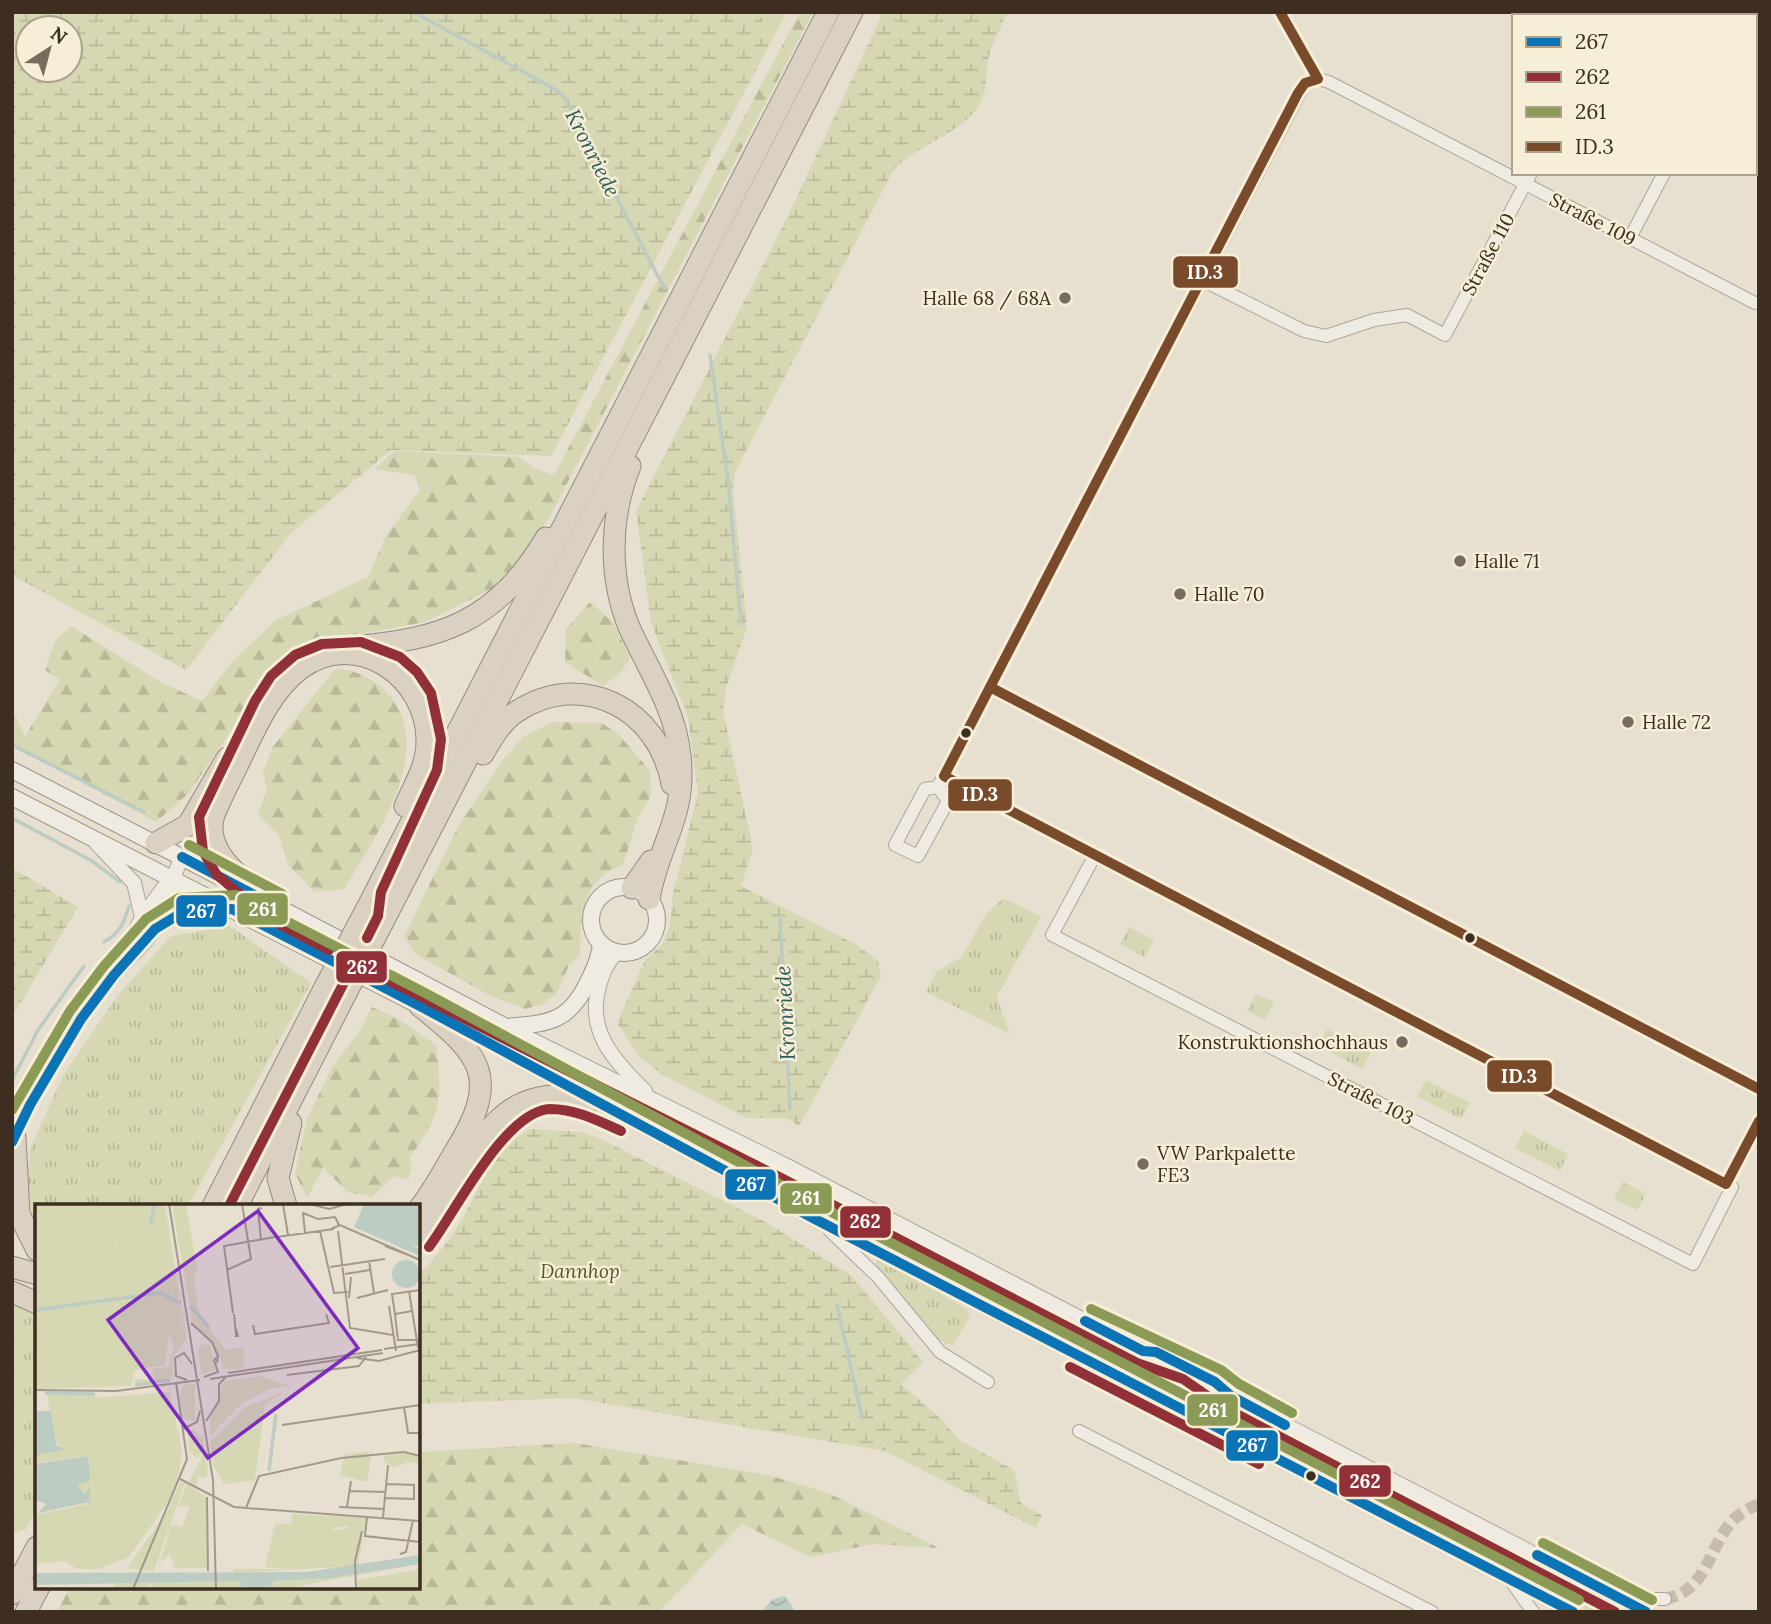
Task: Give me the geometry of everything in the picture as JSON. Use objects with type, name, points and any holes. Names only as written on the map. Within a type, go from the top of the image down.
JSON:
[{"type":"highway","points":[[238,1204],[343,999],[374,917],[589,482],[828,12]]},
{"type":"highway","points":[[214,1204],[324,989],[374,917],[443,805],[852,12]]},
{"type":"highway","points":[[641,893],[680,805],[680,753],[674,722],[628,625],[614,568],[614,541],[621,489],[664,396],[686,332]]},
{"type":"highway","points":[[156,843],[182,831],[198,811],[258,702],[274,679],[298,662],[322,651],[414,641],[435,635],[480,612],[504,592],[535,556],[572,494],[589,482]]},
{"type":"highway","points":[[276,906],[226,863],[216,847],[214,817],[251,737],[283,684],[303,667],[324,658],[359,656],[392,668],[406,681],[419,700],[425,717],[427,742],[424,765],[367,888],[374,917]]},
{"type":"highway","points":[[443,805],[465,786],[496,732],[514,712],[547,697],[572,693],[600,697],[628,709],[659,743],[668,762],[672,785],[668,821],[650,863],[641,893]]},
{"type":"highway","points":[[420,1006],[466,1046],[478,1067],[481,1084],[481,1101],[468,1131],[420,1207]]},
{"type":"highway","points":[[285,1204],[278,1178],[281,1158],[286,1133],[304,1095],[314,1056]]},
{"type":"highway","points":[[420,1235],[447,1199],[484,1136],[502,1118],[533,1098],[551,1094],[594,1100]]},
{"type":"highway","points":[[13,1140],[19,1214],[35,1246]]},
{"type":"highway","points":[[12,1266],[35,1273]]},
{"type":"highway","points":[[13,1594],[35,1551]]},
{"type":"highway","points":[[26,1612],[38,1589]]},
{"type":"main road","points":[[12,770],[506,1027],[543,1024],[558,1019],[573,1008],[600,956],[601,944],[591,924],[595,903],[613,888],[641,893],[657,919],[653,934],[636,951],[617,952],[601,944]]},
{"type":"main road","points":[[12,797],[420,1006]]},
{"type":"street","name":"Straße 109","points":[[1202,280],[1305,83],[1318,79],[1344,90],[1512,171]]},
{"type":"street","points":[[1630,238],[1663,175]]},
{"type":"street","name":"Straße 109","points":[[1528,179],[1630,238],[1755,303]]},
{"type":"street","name":"Straße 110","points":[[1202,280],[1304,331],[1326,336],[1374,320],[1407,315],[1445,335],[1528,179]]},
{"type":"street","points":[[941,781],[948,801],[918,856],[895,845],[925,789],[941,781],[1202,280]]},
{"type":"street","points":[[990,687],[1144,768]]},
{"type":"street","points":[[941,781],[1111,863]]},
{"type":"street","points":[[1171,782],[1331,865]]},
{"type":"street","points":[[87,835],[134,883],[142,917]]},
{"type":"street","name":"Straße 103","points":[[1095,855],[1052,935],[1693,1264],[1729,1185],[1714,1177]]},
{"type":"street","points":[[114,975],[142,917],[172,877],[182,857]]},
{"type":"street","points":[[1130,873],[1288,956]]},
{"type":"street","points":[[13,1140],[58,1056],[114,975],[155,929],[166,908],[172,877]]},
{"type":"street","points":[[1379,890],[1530,969]]},
{"type":"street","points":[[155,929],[183,912],[232,909]]},
{"type":"street","points":[[617,952],[609,960],[597,992],[594,1007],[596,1026],[616,1060],[653,1099]]},
{"type":"street","points":[[1321,973],[1483,1057]]},
{"type":"street","points":[[1565,988],[1723,1070]]},
{"type":"street","points":[[420,1006],[813,1218],[1573,1612]]},
{"type":"street","points":[[506,1027],[653,1099],[998,1276],[1646,1612]]},
{"type":"street","points":[[1518,1076],[1677,1158]]},
{"type":"street","points":[[813,1218],[846,1244],[870,1269],[940,1352],[988,1382]]},
{"type":"street","points":[[982,1306],[998,1276]]},
{"type":"street","points":[[1112,1373],[1126,1343]]},
{"type":"street","points":[[1079,1431],[1432,1612]]},
{"type":"street","points":[[1481,1563],[1497,1534]]},
{"type":"street","points":[[1509,1578],[1533,1612]]},
{"type":"street","points":[[1598,1587],[1644,1599],[1665,1599]]},
{"type":"green space","points":[[12,12],[759,12],[772,40],[551,456],[391,450],[291,533],[186,670],[12,575]]},
{"type":"green space","points":[[760,12],[787,12],[772,40]]},
{"type":"green space","points":[[800,12],[813,12],[550,516],[516,568],[490,590],[425,622],[306,644],[273,669],[188,794],[156,822],[12,745],[12,709],[25,736],[60,680],[45,670],[55,641],[71,626],[162,683],[202,701],[231,663],[276,620],[368,577],[386,536],[420,490],[415,475],[374,469],[395,451],[519,457],[536,469],[554,475]]},
{"type":"green space","points":[[883,12],[1007,12],[990,52],[984,93],[979,105],[962,124],[914,153],[893,171],[735,472],[733,489],[747,627],[726,688],[723,712],[753,849],[741,886],[857,945],[878,961],[881,976],[799,1126],[787,1118],[747,1118],[661,1074],[640,1057],[617,1023],[645,960],[662,945],[670,926],[673,893],[698,793],[688,717],[651,623],[636,511],[788,216]]},
{"type":"green space","points":[[590,602],[614,623],[630,659],[619,674],[603,686],[565,662],[566,629]]},
{"type":"green space","points":[[335,669],[354,672],[372,680],[383,689],[400,711],[406,736],[405,762],[398,789],[386,817],[344,889],[315,892],[288,865],[279,835],[258,815],[267,790],[263,772],[272,748]]},
{"type":"green space","points":[[553,722],[602,723],[619,735],[650,771],[651,796],[638,817],[623,865],[598,880],[586,901],[580,955],[569,965],[557,993],[543,1004],[525,1009],[491,996],[415,954],[404,936],[460,823],[503,760],[524,736]]},
{"type":"green space","points":[[12,868],[78,907],[12,1017]]},
{"type":"green space","points":[[1004,898],[1041,917],[997,997],[1010,1034],[926,992],[936,972],[962,957],[986,914]]},
{"type":"green space","points":[[230,926],[311,983],[189,1204],[35,1204],[35,1224],[26,1189],[30,1149],[64,1074],[118,995],[171,936]]},
{"type":"green space","points":[[1129,927],[1154,940],[1145,957],[1120,944]]},
{"type":"green space","points":[[378,971],[621,1096],[618,1102],[375,976]]},
{"type":"green space","points":[[1256,994],[1274,1002],[1265,1020],[1247,1011]]},
{"type":"green space","points":[[372,1007],[400,1020],[436,1045],[439,1092],[433,1117],[428,1130],[409,1158],[412,1168],[408,1179],[394,1176],[372,1197],[348,1192],[323,1168],[307,1198],[295,1173],[307,1119],[332,1067],[359,1032]]},
{"type":"green space","points":[[1327,1029],[1371,1052],[1362,1069],[1318,1046]]},
{"type":"green space","points":[[1426,1080],[1470,1103],[1461,1119],[1417,1096]]},
{"type":"green space","points":[[673,1119],[955,1261],[971,1273],[972,1278],[969,1283],[955,1282],[667,1131]]},
{"type":"green space","name":"Dannhop","points":[[532,1129],[580,1132],[599,1138],[769,1224],[851,1275],[923,1362],[901,1384],[943,1421],[959,1440],[1014,1470],[1021,1503],[1042,1515],[1036,1528],[885,1451],[573,1398],[420,1404],[420,1273],[436,1257],[455,1230],[497,1157],[518,1136]]},
{"type":"green space","points":[[1524,1131],[1568,1154],[1560,1171],[1515,1148]]},
{"type":"green space","points":[[1623,1182],[1646,1194],[1637,1210],[1614,1199]]},
{"type":"green space","points":[[876,1260],[883,1260],[968,1310],[970,1316],[953,1345],[931,1334],[920,1324],[876,1265]]},
{"type":"green space","points":[[1002,1287],[1103,1338],[1110,1345],[1109,1352],[1102,1357],[1095,1354],[998,1304],[995,1297]]},
{"type":"green space","points":[[12,1305],[35,1313],[35,1513],[26,1529],[12,1534]]},
{"type":"green space","points":[[1140,1360],[1473,1529],[1478,1536],[1477,1542],[1467,1548],[1139,1378],[1131,1369]]},
{"type":"green space","points":[[575,1443],[768,1475],[828,1493],[939,1548],[874,1544],[810,1557],[742,1524],[659,1612],[57,1612],[69,1589],[420,1589],[420,1452]]},
{"type":"green space","points":[[1509,1551],[1599,1596],[1621,1612],[1592,1612],[1504,1566],[1501,1560]]},
{"type":"water","points":[[785,1596],[796,1612],[761,1612],[773,1599]]},
{"type":"waterway","name":"Kronriede","points":[[413,12],[555,89],[565,98],[664,288]]},
{"type":"waterway","name":"Kronriede","points":[[710,355],[728,480],[741,624]]},
{"type":"waterway","points":[[12,745],[144,812]]},
{"type":"waterway","points":[[12,818],[92,861],[120,882]]},
{"type":"waterway","points":[[104,942],[121,927],[129,906]]},
{"type":"waterway","name":"Kronriede","points":[[780,916],[790,1109]]},
{"type":"waterway","points":[[12,1080],[38,1030],[84,966]]},
{"type":"waterway","name":"Kronriede","points":[[837,1305],[862,1417]]},
{"type":"tunnel","points":[[1144,768],[1171,782]]},
{"type":"tunnel","points":[[1111,863],[1130,873]]},
{"type":"tunnel","points":[[1331,865],[1379,890]]},
{"type":"tunnel","points":[[1288,956],[1321,973]]},
{"type":"tunnel","points":[[1530,969],[1565,988]]},
{"type":"tunnel","points":[[1483,1057],[1518,1076]]},
{"type":"tunnel","points":[[1723,1070],[1759,1089]]},
{"type":"tunnel","points":[[1677,1158],[1714,1177]]},
{"type":"tunnel","points":[[1665,1599],[1678,1595],[1697,1580],[1731,1522],[1759,1504]]},
{"type":"transit line","name":"ID.3","points":[[1280,12],[1318,79],[1305,83],[1298,93],[944,776],[1726,1184],[1759,1121]]},
{"type":"transit line","name":"262","points":[[329,950],[268,918],[216,874],[203,851],[199,817],[255,701],[271,676],[295,655],[322,644],[361,642],[400,657],[417,672],[431,693],[441,739],[437,770],[381,892],[378,916],[367,938]]},
{"type":"transit line","name":"ID.3","points":[[990,687],[1759,1089]]},
{"type":"transit line","name":"261","points":[[189,845],[282,894]]},
{"type":"transit line","name":"267","points":[[182,857],[275,906]]},
{"type":"transit line","name":"261","points":[[12,1110],[70,1011],[104,966],[146,919],[179,898],[236,895],[427,994],[820,1206],[1579,1600]]},
{"type":"transit line","name":"267","points":[[12,1142],[30,1105],[81,1019],[114,975],[155,929],[183,912],[232,909],[420,1006],[813,1218],[1573,1612]]},
{"type":"transit line","name":"262","points":[[230,1204],[354,963],[783,1179],[1137,1363],[1183,1379],[1225,1408],[1615,1612]]},
{"type":"transit line","name":"262","points":[[429,1247],[499,1144],[516,1126],[533,1114],[550,1109],[569,1111],[621,1131]]},
{"type":"transit line","name":"261","points":[[1091,1309],[1221,1370],[1239,1384],[1292,1413]]},
{"type":"transit line","name":"267","points":[[1085,1321],[1143,1351],[1156,1352],[1215,1382],[1231,1396],[1285,1425]]},
{"type":"transit line","name":"262","points":[[1070,1367],[1259,1464]]},
{"type":"transit line","name":"261","points":[[1543,1543],[1652,1600]]},
{"type":"transit line","name":"267","points":[[1537,1555],[1646,1612]]},
{"type":"place","name":"Halle 68 / 68A","points":[[1065,298]]},
{"type":"place","name":"Halle 71","points":[[1460,561]]},
{"type":"place","name":"Halle 70","points":[[1180,594]]},
{"type":"place","name":"Halle 72","points":[[1628,722]]},
{"type":"place","name":"Konstruktionshochhaus","points":[[1402,1042]]},
{"type":"place","name":"VW Parkpalette FE3","points":[[1143,1164]]}]
